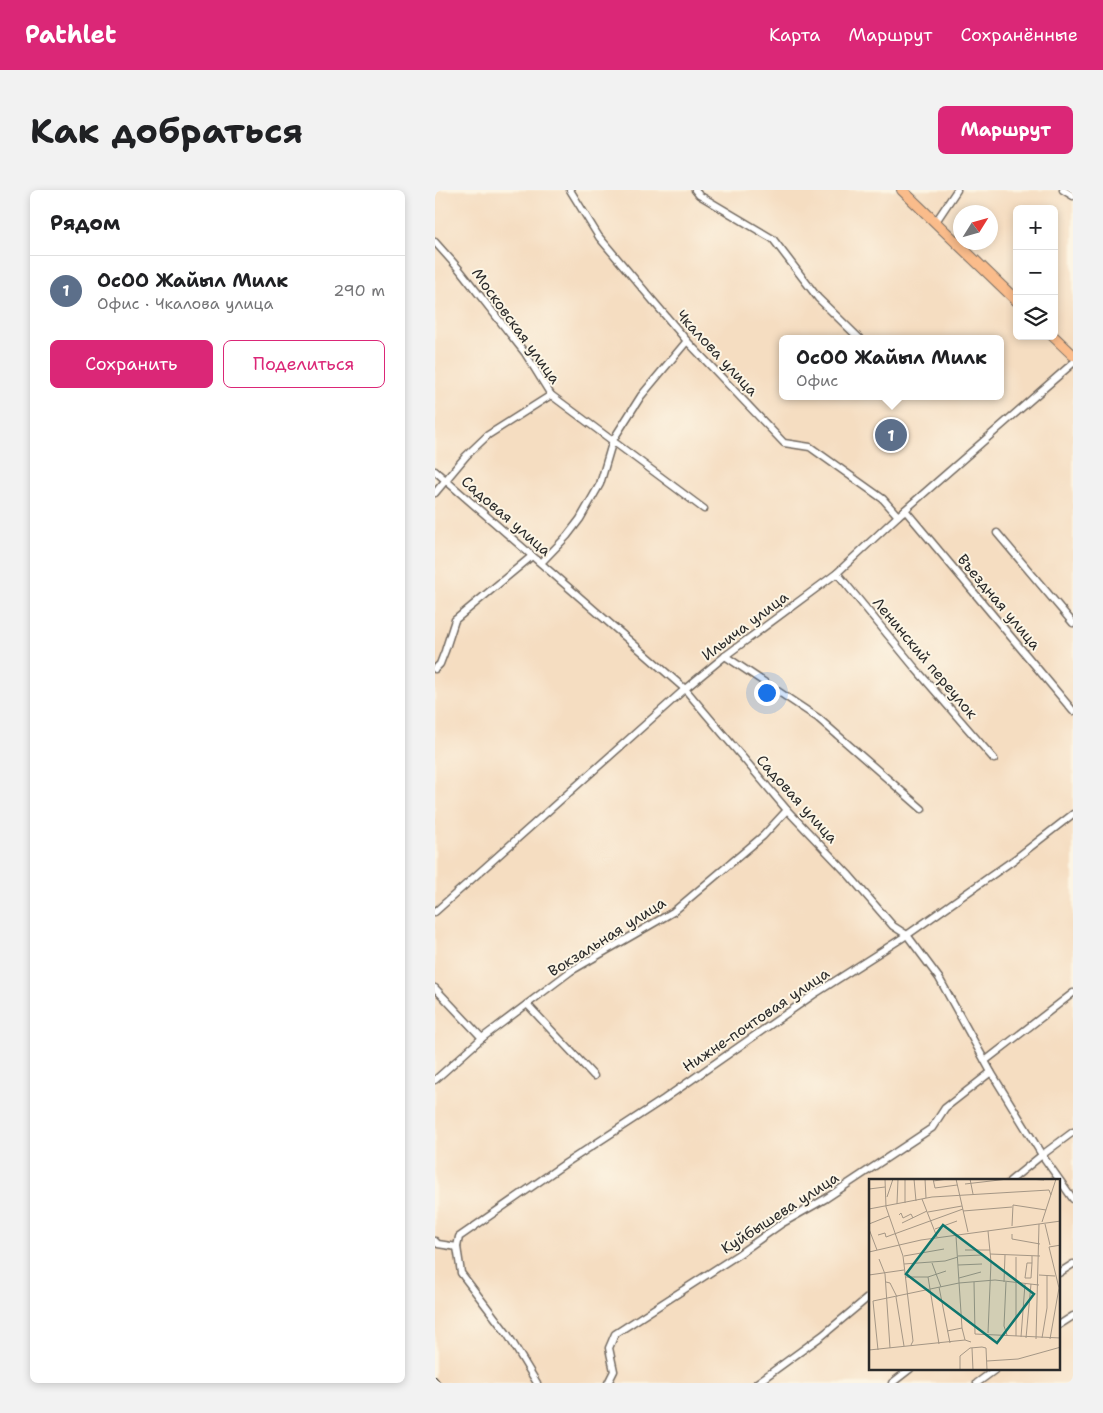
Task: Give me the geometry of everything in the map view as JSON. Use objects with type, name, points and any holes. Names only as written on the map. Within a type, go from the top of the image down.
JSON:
[{"type":"highway","points":[[902,190],[1013,297]]},
{"type":"highway","points":[[1057,340],[1073,355]]},
{"type":"street","name":"Чкалова улица","points":[[570,190],[599,237],[687,341],[784,443],[810,447],[883,499],[898,516]]},
{"type":"street","points":[[695,190],[699,195],[773,239],[818,298],[856,335]]},
{"type":"street","points":[[935,223],[957,190]]},
{"type":"street","points":[[1063,190],[1073,196]]},
{"type":"street","name":"Московская улица","points":[[435,242],[459,269],[525,354],[551,395],[704,508]]},
{"type":"street","points":[[541,563],[567,536],[580,519],[600,484],[613,440],[641,396],[687,341]]},
{"type":"street","name":"Ильича улица","points":[[435,912],[685,689],[725,656],[837,573],[898,516],[1073,363]]},
{"type":"street","points":[[435,493],[466,456],[488,435],[551,395]]},
{"type":"street","name":"Садовая улица","points":[[435,471],[685,689],[787,810],[848,874],[893,926],[907,935],[939,978],[991,1072],[1059,1179]]},
{"type":"street","name":"Въездная улица","points":[[905,510],[1073,711]]},
{"type":"street","points":[[997,533],[1073,623]]},
{"type":"street","points":[[435,669],[445,651],[455,620],[532,556]]},
{"type":"street","name":"Ленинский переулок","points":[[837,573],[915,668],[994,758]]},
{"type":"street","points":[[725,656],[819,718],[921,809]]},
{"type":"street","name":"Вокзальная улица","points":[[435,1080],[482,1038],[571,971],[673,912],[763,836],[787,810]]},
{"type":"street","name":"Нижне-почтовая улица","points":[[457,1247],[459,1237],[566,1163],[664,1099],[813,995],[907,935],[1015,859],[1073,814]]},
{"type":"street","points":[[435,988],[482,1038]]},
{"type":"street","points":[[985,1061],[1073,994]]},
{"type":"street","points":[[527,1004],[594,1076]]},
{"type":"street","name":"Куйбышева улица","points":[[608,1383],[614,1372],[609,1348],[615,1334],[739,1254],[781,1224],[825,1200],[932,1128],[945,1108],[991,1072]]},
{"type":"street","points":[[1011,1179],[1073,1132]]},
{"type":"street","name":"Садовая улица","points":[[1061,1182],[1073,1199]]},
{"type":"street","points":[[435,1241],[438,1244],[457,1247],[461,1273],[509,1335],[537,1383]]},
{"type":"street","points":[[1061,1272],[1073,1264]]},
{"type":"street","points":[[757,1383],[823,1335],[869,1298]]},
{"type":"street","points":[[1061,1324],[1073,1316]]},
{"type":"street","points":[[892,1383],[909,1370]]},
{"type":"street","points":[[977,1383],[995,1370]]},
{"type":"railway","points":[[435,1378],[439,1383]]},
{"type":"place","name":"ОсОО Жайыл Милк","points":[[891,435]]}]
